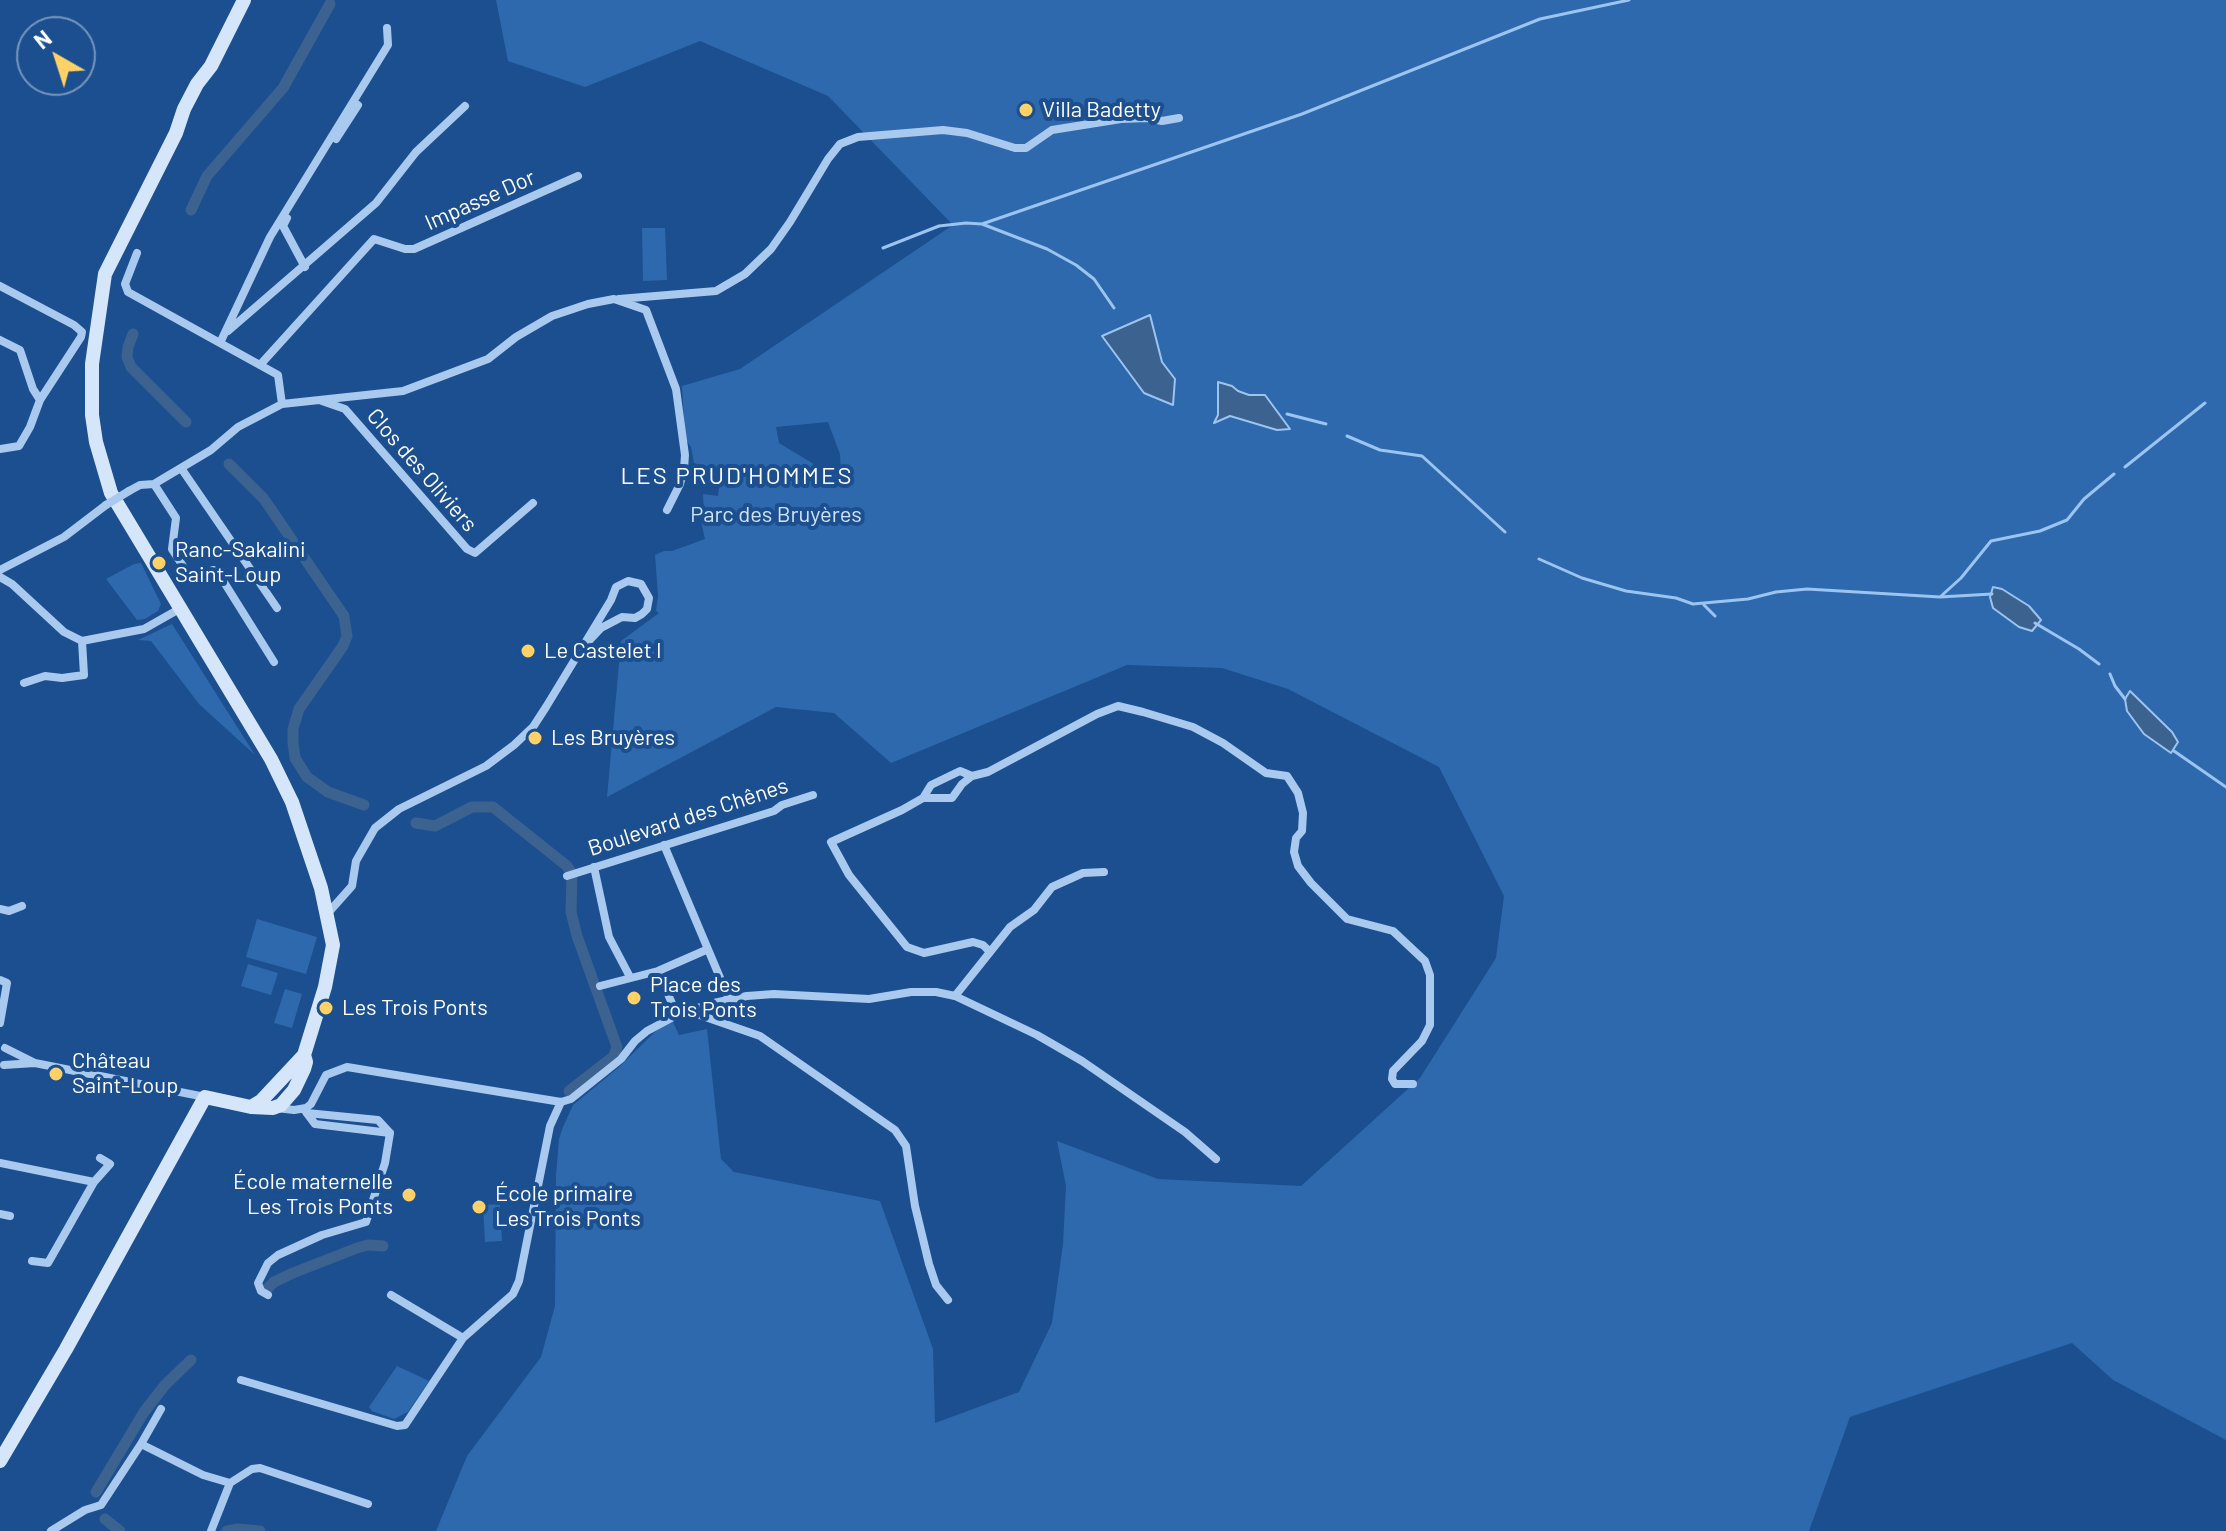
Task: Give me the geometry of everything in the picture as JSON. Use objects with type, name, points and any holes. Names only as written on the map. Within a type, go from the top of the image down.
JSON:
[{"type":"street","points":[[244,0],[211,66],[184,109],[176,133],[114,253],[103,287],[92,364],[92,415],[96,442],[111,493],[215,679],[232,697],[271,759],[292,802],[328,913],[333,945],[325,987],[304,1055],[304,1069],[294,1090],[281,1105],[273,1108]]},
{"type":"street","points":[[222,339],[282,217],[388,45],[387,28]]},
{"type":"street","points":[[305,267],[283,226],[358,105]]},
{"type":"street","points":[[222,339],[376,203],[416,152],[465,106]]},
{"type":"street","points":[[0,570],[64,537],[106,505],[140,485],[154,484],[211,450],[238,427],[282,404],[403,391],[488,359],[516,337],[552,316],[588,304],[716,291],[745,274],[771,249],[834,151],[840,144],[858,137],[943,130],[1026,148],[1052,130],[1121,119],[1162,121],[1179,118]]},
{"type":"street","name":"Impasse Dor","points":[[260,365],[374,239],[414,249],[578,176]]},
{"type":"street","points":[[137,253],[125,284],[128,292],[222,339],[278,375],[282,404]]},
{"type":"street","points":[[0,286],[82,332],[40,400],[19,446],[0,449]]},
{"type":"street","points":[[614,299],[646,310],[678,396],[684,469],[667,510]]},
{"type":"street","points":[[0,340],[20,350],[33,389],[40,400]]},
{"type":"street","name":"Clos des Oliviers","points":[[317,400],[345,409],[467,549],[475,553],[533,503]]},
{"type":"street","points":[[181,468],[277,608]]},
{"type":"street","points":[[154,484],[176,518],[172,549],[190,577],[197,580],[213,570],[217,571],[274,662]]},
{"type":"street","points":[[0,577],[12,584],[64,632],[82,641],[144,629],[177,610]]},
{"type":"street","points":[[328,913],[352,886],[356,861],[375,828],[399,809],[486,766],[514,745],[535,724],[584,646],[616,587],[628,581],[641,584],[647,591],[649,604],[642,614],[635,618],[622,617],[601,628],[584,646]]},
{"type":"street","points":[[611,600],[613,609],[622,617]]},
{"type":"street","points":[[24,683],[45,676],[62,678],[84,675],[82,641]]},
{"type":"street","points":[[923,798],[952,798],[972,776],[988,772],[1118,706],[1193,727],[1223,743],[1266,773],[1287,776],[1298,793],[1303,813],[1302,831],[1296,838],[1294,852],[1298,866],[1339,913],[1347,919],[1393,931],[1426,965],[1430,975],[1430,1025],[1422,1041],[1393,1071],[1392,1079],[1395,1084],[1413,1084]]},
{"type":"street","points":[[972,776],[960,771],[931,785],[923,798],[902,810],[831,842],[836,855],[907,947],[924,953],[973,942],[983,945],[990,952]]},
{"type":"street","name":"Boulevard des Chênes","points":[[570,874],[774,811],[782,805],[813,795]]},
{"type":"street","points":[[664,845],[729,999]]},
{"type":"street","points":[[594,867],[609,937],[630,977]]},
{"type":"street","points":[[955,996],[1010,927],[1034,910],[1052,887],[1083,873],[1104,872]]},
{"type":"street","points":[[323,896],[352,886]]},
{"type":"street","points":[[0,909],[9,911],[22,906]]},
{"type":"street","points":[[600,986],[658,971],[706,950]]},
{"type":"street","points":[[658,971],[677,1015]]},
{"type":"street","points":[[0,980],[7,983],[0,1023]]},
{"type":"street","points":[[306,1110],[326,1075],[347,1067],[561,1102],[571,1099],[621,1059],[635,1041],[688,1011],[729,999],[774,994],[869,999],[911,992],[955,996],[1037,1035],[1082,1061],[1185,1132],[1216,1159]]},
{"type":"street","points":[[688,1011],[760,1036],[895,1130],[906,1146],[915,1206],[929,1264],[936,1285],[948,1300]]},
{"type":"street","points":[[3,1046],[35,1063]]},
{"type":"street","points":[[2,1066],[7,1057],[3,1046]]},
{"type":"street","points":[[251,1107],[261,1101],[304,1055]]},
{"type":"street","points":[[2,1066],[35,1063],[251,1107],[306,1110],[378,1120],[390,1133],[385,1163],[366,1222],[322,1235],[278,1255],[268,1263],[258,1283],[261,1291],[268,1295]]},
{"type":"street","points":[[0,1461],[66,1349],[205,1097]]},
{"type":"street","points":[[241,1380],[397,1426],[411,1420],[463,1338],[513,1294],[519,1281],[550,1126],[561,1102]]},
{"type":"street","points":[[32,1261],[48,1263],[94,1182],[110,1164],[100,1158]]},
{"type":"street","points":[[0,1163],[94,1182]]},
{"type":"street","points":[[391,1295],[463,1338]]},
{"type":"street","points":[[51,1531],[87,1509],[101,1505],[161,1409]]},
{"type":"street","points":[[141,1444],[203,1475],[230,1483]]},
{"type":"street","points":[[211,1531],[230,1483],[252,1469],[260,1468],[368,1504]]},
{"type":"green space","name":"Parc des Bruyères","points":[[496,0],[2226,0],[2226,1440],[2113,1380],[2072,1343],[1850,1417],[1809,1531],[436,1531],[467,1456],[541,1357],[555,1306],[556,1175],[563,1127],[573,1105],[618,1068],[659,1028],[673,1022],[679,1035],[707,1029],[721,1159],[734,1172],[880,1201],[933,1349],[935,1423],[1019,1392],[1052,1323],[1063,1244],[1066,1186],[1057,1141],[1158,1179],[1301,1186],[1420,1078],[1496,958],[1504,896],[1439,767],[1288,689],[1222,668],[1127,665],[891,763],[834,713],[776,707],[607,797],[621,641],[659,613],[656,611],[655,555],[705,539],[701,521],[704,520],[703,494],[718,496],[720,480],[708,478],[708,467],[694,463],[691,447],[685,438],[682,386],[740,369],[953,225],[828,96],[700,41],[585,87],[508,61]],"holes":[[[828,422],[840,454],[841,475],[817,466],[779,443],[776,427]]]},
{"type":"green space","points":[[642,228],[665,228],[667,280],[643,281]]},
{"type":"green space","points":[[141,563],[161,604],[158,611],[137,620],[106,579]]},
{"type":"green space","points":[[172,624],[255,755],[199,704],[151,641],[138,640]]},
{"type":"green space","points":[[257,919],[317,937],[306,974],[246,957]]},
{"type":"green space","points":[[248,964],[278,973],[271,995],[241,986]]},
{"type":"green space","points":[[285,989],[302,994],[292,1028],[274,1023]]},
{"type":"green space","points":[[500,1204],[502,1241],[485,1242],[483,1205]]},
{"type":"green space","points":[[397,1366],[429,1381],[408,1412],[394,1419],[369,1407]]},
{"type":"shaded area","points":[[1150,315],[1162,362],[1175,379],[1173,405],[1144,393],[1102,336]]},
{"type":"shaded area","points":[[1218,382],[1249,395],[1265,395],[1290,429],[1277,430],[1230,416],[1214,423],[1218,415]]},
{"type":"shaded area","points":[[1993,587],[2002,589],[2029,606],[2041,620],[2032,631],[2019,627],[1993,608],[1990,597]]},
{"type":"shaded area","points":[[2130,691],[2172,732],[2178,742],[2171,753],[2144,734],[2127,711],[2125,699]]},
{"type":"waterway","points":[[982,224],[1302,114],[1540,19],[1629,0]]},
{"type":"waterway","points":[[191,210],[207,176],[283,88],[330,4]]},
{"type":"waterway","points":[[883,248],[939,226],[982,224],[1047,249],[1076,265],[1094,279],[1114,308]]},
{"type":"waterway","points":[[133,334],[127,357],[131,367],[186,422]]},
{"type":"waterway","points":[[2125,467],[2205,403]]},
{"type":"waterway","points":[[1287,414],[1326,424]]},
{"type":"waterway","points":[[1347,436],[1380,450],[1422,456],[1505,532]]},
{"type":"waterway","points":[[229,464],[264,499],[344,616],[347,636],[343,646],[299,709],[293,729],[293,743],[295,758],[307,777],[328,792],[364,805]]},
{"type":"waterway","points":[[1539,559],[1582,578],[1626,591],[1676,598],[1693,604],[1807,589],[1940,597],[1961,578],[1991,541],[2040,531],[2067,520],[2084,499],[2114,474]]},
{"type":"waterway","points":[[1940,597],[1992,594]]},
{"type":"waterway","points":[[1704,605],[1715,616]]},
{"type":"waterway","points":[[2035,623],[2099,664]]},
{"type":"waterway","points":[[2110,674],[2125,699]]},
{"type":"waterway","points":[[2174,751],[2226,787]]},
{"type":"waterway","points":[[416,823],[435,826],[472,807],[493,807],[567,866],[572,874],[571,912],[577,936],[617,1047],[614,1056],[569,1091]]},
{"type":"waterway","points":[[266,1290],[274,1282],[293,1273],[357,1248],[383,1246]]},
{"type":"waterway","points":[[96,1492],[144,1412],[165,1385],[191,1360]]},
{"type":"waterway","points":[[105,1519],[120,1531]]},
{"type":"waterway","points":[[227,1531],[260,1531]]},
{"type":"place","name":"Villa Badetty","points":[[1026,110]]},
{"type":"place","name":"Ranc-Sakalini Saint-Loup","points":[[159,563]]},
{"type":"place","name":"Le Castelet I","points":[[528,651]]},
{"type":"place","name":"Les Bruyères","points":[[535,738]]},
{"type":"place","name":"Place des Trois Ponts","points":[[634,998]]},
{"type":"place","name":"Les Trois Ponts","points":[[326,1008]]},
{"type":"place","name":"Château Saint-Loup","points":[[56,1074]]},
{"type":"place","name":"École maternelle Les Trois Ponts","points":[[409,1195]]},
{"type":"place","name":"École primaire Les Trois Ponts","points":[[479,1207]]},
{"type":"district","name":"LES PRUD'HOMMES","points":[[737,476]]}]
